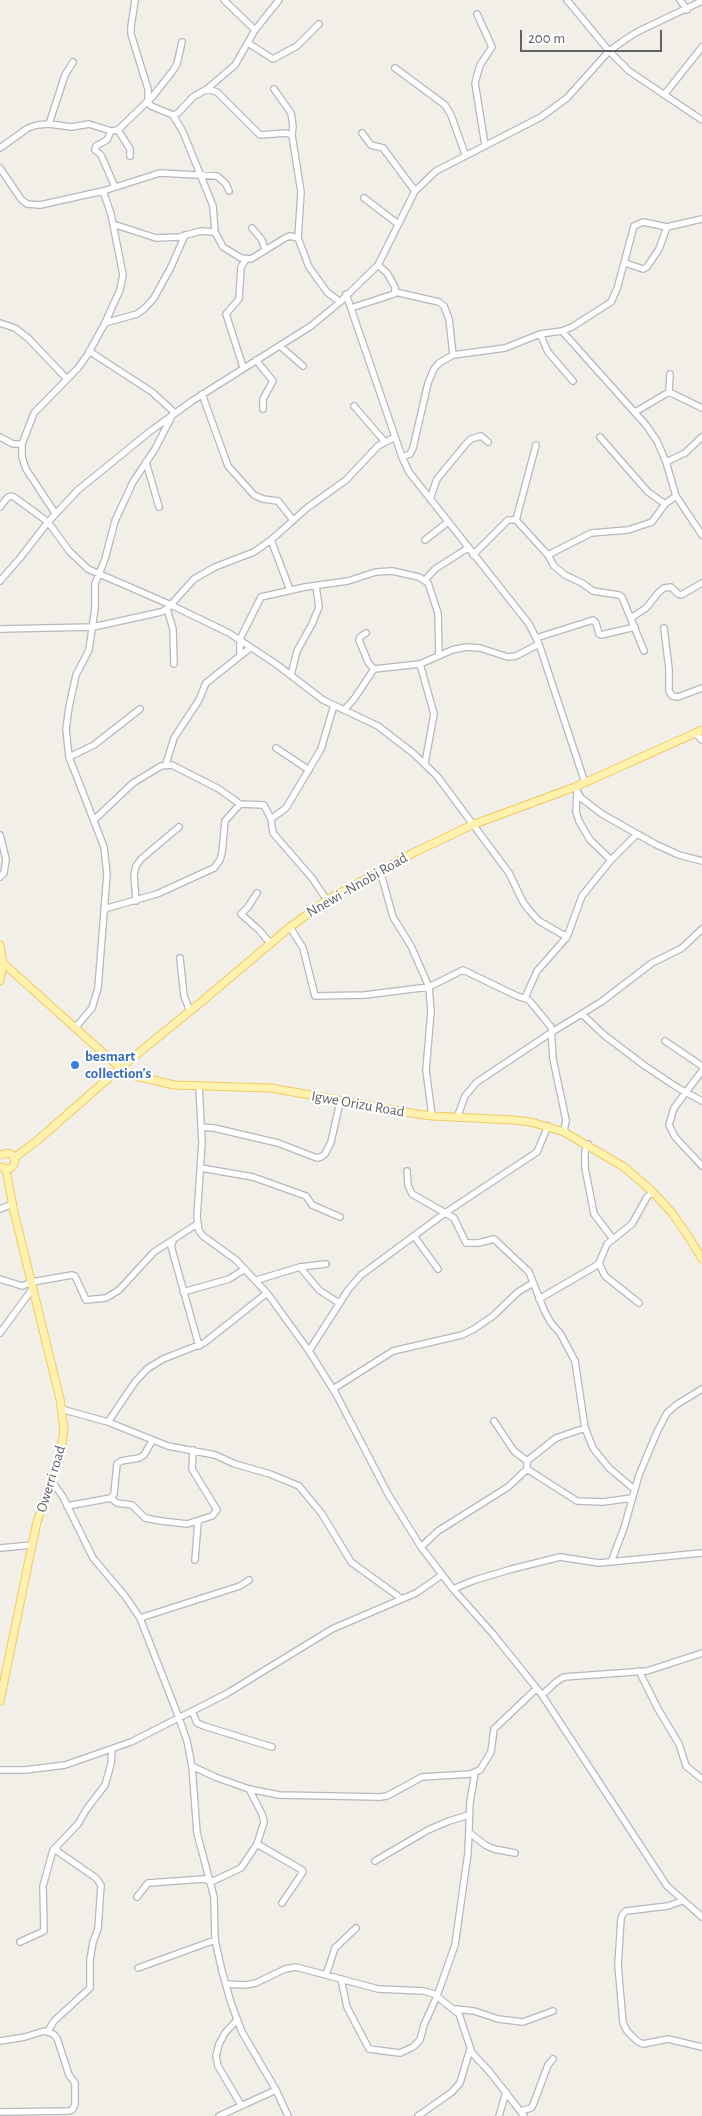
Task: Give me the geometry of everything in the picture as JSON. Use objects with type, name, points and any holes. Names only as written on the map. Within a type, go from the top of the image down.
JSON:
[{"type":"main road","name":"Nnewi -Nnobi Road","points":[[3,1168],[14,1166],[14,1158],[38,1140],[120,1068],[290,926],[327,900],[380,870],[472,825],[576,790],[584,782],[702,730]]},
{"type":"main road","points":[[0,945],[3,963],[0,981]]},
{"type":"main road","name":"Igwe Orizu Road","points":[[3,963],[120,1068],[132,1075],[151,1081],[199,1087],[254,1086],[432,1116],[513,1120],[548,1126],[564,1132],[588,1144],[624,1167],[653,1192],[672,1213],[702,1259]]},
{"type":"main road","points":[[1,1152],[10,1154],[14,1158]]},
{"type":"main road","name":"Owerri road","points":[[0,1698],[3,1674],[32,1545],[63,1438],[61,1409],[3,1168]]},
{"type":"street","points":[[135,0],[130,27],[149,94],[148,102],[151,106],[173,115],[183,132],[215,211],[215,232],[223,247],[233,254],[251,259],[290,236],[298,238]]},
{"type":"street","points":[[224,0],[255,30]]},
{"type":"street","points":[[173,115],[178,113],[193,97],[208,88],[234,65],[255,30],[279,0]]},
{"type":"street","points":[[567,0],[609,51],[629,71],[702,120]]},
{"type":"street","points":[[680,0],[687,10]]},
{"type":"street","points":[[0,581],[48,522],[78,490],[202,394],[311,326],[340,302],[346,294],[378,265],[390,245],[398,224],[415,191],[436,171],[465,154],[541,117],[556,107],[609,51],[636,32],[687,10],[702,1]]},
{"type":"street","points":[[477,14],[492,47],[480,66],[475,83],[485,145]]},
{"type":"street","points":[[248,43],[273,59],[297,46],[319,24]]},
{"type":"street","points":[[0,148],[28,128],[49,124],[72,127],[89,124],[110,131],[118,130],[148,102],[177,64],[182,42]]},
{"type":"street","points":[[664,95],[702,47]]},
{"type":"street","points":[[49,124],[65,75],[73,62]]},
{"type":"street","points":[[395,68],[445,105],[451,115],[465,154]]},
{"type":"street","points":[[208,88],[217,92],[260,135],[286,133],[292,135]]},
{"type":"street","points":[[274,88],[291,112],[292,135],[300,179],[298,238],[309,267],[326,292],[340,302]]},
{"type":"street","points":[[118,130],[130,149],[130,156]]},
{"type":"street","points":[[110,131],[107,140],[96,146],[95,150],[101,155],[115,187]]},
{"type":"street","points":[[362,133],[371,145],[383,148],[415,191]]},
{"type":"street","points":[[0,168],[21,199],[27,204],[50,204],[103,192],[160,173],[217,176],[226,184],[229,191]]},
{"type":"street","points":[[56,513],[26,468],[22,457],[22,444],[34,413],[78,368],[90,351],[120,290],[123,274],[113,224],[103,192]]},
{"type":"street","points":[[364,198],[398,224]]},
{"type":"street","points":[[402,457],[410,454],[413,448],[428,383],[439,363],[453,355],[505,348],[540,334],[562,331],[592,315],[611,302],[617,289],[634,226],[643,222],[667,227],[702,219]]},
{"type":"street","points":[[113,224],[156,238],[171,238],[201,231],[215,232]]},
{"type":"street","points":[[624,263],[644,269],[647,267],[659,249],[667,227]]},
{"type":"street","points":[[252,228],[262,240],[265,250]]},
{"type":"street","points":[[105,323],[137,314],[154,298],[171,267],[185,235]]},
{"type":"street","points":[[243,367],[226,314],[239,299],[241,267],[246,259]]},
{"type":"street","points":[[378,265],[387,273],[395,287],[395,292]]},
{"type":"street","points":[[351,308],[394,294],[395,292],[434,299],[444,306],[449,319],[453,355]]},
{"type":"street","points":[[346,294],[402,457],[409,472],[529,624],[539,644],[584,782]]},
{"type":"street","points":[[0,323],[15,328],[28,338],[67,379]]},
{"type":"street","points":[[562,331],[635,412],[657,442],[666,462],[676,496],[702,534]]},
{"type":"street","points":[[540,334],[548,352],[573,381]]},
{"type":"street","points":[[280,346],[303,366]]},
{"type":"street","points":[[90,351],[152,392],[173,415]]},
{"type":"street","points":[[256,360],[273,381],[263,399],[263,409]]},
{"type":"street","points":[[669,392],[670,374]]},
{"type":"street","points":[[635,412],[669,392]]},
{"type":"street","points":[[669,392],[702,408]]},
{"type":"street","points":[[202,394],[228,466],[254,495],[262,499],[278,501],[293,520]]},
{"type":"street","points":[[354,406],[385,442]]},
{"type":"street","points":[[76,1028],[92,1008],[98,988],[106,862],[104,847],[69,757],[66,729],[69,707],[76,675],[88,650],[93,627],[95,584],[105,559],[115,521],[133,482],[164,434],[173,415]]},
{"type":"street","points":[[430,499],[436,479],[471,439],[481,436],[488,442]]},
{"type":"street","points":[[666,462],[685,453],[702,436]]},
{"type":"street","points":[[0,437],[13,444],[22,444]]},
{"type":"street","points":[[0,629],[93,627],[154,614],[169,607],[194,579],[215,567],[254,552],[271,540],[319,498],[340,486],[372,451],[395,437]]},
{"type":"street","points":[[600,437],[648,492],[665,504]]},
{"type":"street","points":[[516,520],[536,445]]},
{"type":"street","points":[[146,462],[159,507]]},
{"type":"street","points":[[0,507],[11,496],[48,522],[79,562],[98,575],[240,639],[323,700],[378,726],[437,776],[509,873],[529,910],[539,921],[567,936]]},
{"type":"street","points":[[548,555],[591,533],[628,530],[652,522],[665,504],[676,496]]},
{"type":"street","points":[[473,555],[508,520],[516,520],[548,555],[554,566],[565,575],[593,591],[619,595],[631,618],[644,651]]},
{"type":"street","points":[[425,540],[448,522]]},
{"type":"street","points":[[271,540],[290,590]]},
{"type":"street","points":[[425,580],[435,569],[468,548]]},
{"type":"street","points":[[240,655],[240,639],[261,597],[290,590],[348,581],[361,576],[384,572],[406,573],[425,580],[431,588],[438,613],[439,656]]},
{"type":"street","points":[[631,618],[646,608],[664,588],[671,588],[681,595],[702,583]]},
{"type":"street","points":[[291,675],[298,651],[319,607],[316,586]]},
{"type":"street","points":[[169,607],[173,628],[174,664]]},
{"type":"street","points":[[536,638],[593,620],[601,635],[635,627]]},
{"type":"street","points":[[664,628],[669,668],[669,691],[672,696],[678,697],[702,688]]},
{"type":"street","points":[[366,633],[359,640],[368,662],[374,669]]},
{"type":"street","points":[[374,669],[420,664],[452,650],[466,647],[480,648],[508,657],[516,656],[539,644]]},
{"type":"street","points":[[94,820],[133,783],[166,764],[174,738],[199,700],[206,683],[250,648]]},
{"type":"street","points":[[420,664],[434,714],[425,764]]},
{"type":"street","points":[[344,710],[354,699],[374,669]]},
{"type":"street","points":[[271,819],[286,808],[321,749],[334,705]]},
{"type":"street","points":[[69,757],[94,745],[140,709]]},
{"type":"street","points":[[695,733],[702,740]]},
{"type":"street","points":[[276,748],[294,762],[309,770]]},
{"type":"street","points":[[166,764],[219,789],[240,804],[264,805],[271,819],[273,833],[312,878],[327,900]]},
{"type":"street","points":[[576,790],[590,806],[637,834],[679,855],[702,861]]},
{"type":"street","points":[[576,790],[576,812],[579,821],[590,840],[611,860]]},
{"type":"street","points":[[104,909],[157,894],[217,864],[222,854],[225,821],[240,804]]},
{"type":"street","points":[[136,901],[134,875],[136,866],[141,859],[179,827]]},
{"type":"street","points":[[525,998],[537,971],[567,936],[582,896],[611,860],[637,834]]},
{"type":"street","points":[[0,835],[6,859],[4,873],[0,877]]},
{"type":"street","points":[[380,870],[393,917],[411,946],[429,987],[431,1011],[426,1070],[432,1116]]},
{"type":"street","points":[[257,893],[241,914],[270,943]]},
{"type":"street","points":[[290,926],[303,948],[315,996],[365,995],[429,987],[463,970],[525,998],[540,1012],[551,1027],[553,1059],[566,1120],[564,1132]]},
{"type":"street","points":[[457,1118],[461,1104],[470,1088],[552,1032],[582,1014],[652,963],[682,948],[702,929]]},
{"type":"street","points":[[180,958],[184,996],[190,1011]]},
{"type":"street","points":[[582,1014],[604,1036],[645,1066],[685,1092],[702,1100]]},
{"type":"street","points":[[666,1041],[702,1066]]},
{"type":"street","points":[[702,1071],[674,1108],[668,1124],[675,1137],[702,1166]]},
{"type":"street","points":[[199,1087],[201,1168],[197,1224],[203,1236],[236,1260],[257,1280],[267,1293],[309,1351],[333,1389],[388,1494],[421,1547],[453,1589],[542,1695],[667,1886],[702,1917]]},
{"type":"street","points":[[201,1127],[214,1128],[270,1141],[317,1158],[325,1154],[331,1142],[340,1102]]},
{"type":"street","points":[[309,1351],[354,1282],[370,1266],[537,1152],[548,1126]]},
{"type":"street","points":[[588,1144],[585,1151],[585,1168],[594,1214],[613,1239]]},
{"type":"street","points":[[201,1168],[253,1177],[306,1196],[312,1205],[340,1217]]},
{"type":"street","points":[[407,1171],[408,1185],[412,1194],[454,1218],[466,1243],[478,1243],[491,1238],[499,1242],[525,1267],[551,1323],[560,1333],[575,1361],[585,1428],[593,1448],[600,1460],[634,1489]]},
{"type":"street","points":[[539,1299],[576,1279],[599,1263],[607,1244],[632,1224],[647,1197],[653,1192]]},
{"type":"street","points":[[0,1209],[13,1204]]},
{"type":"street","points":[[0,1279],[22,1286],[72,1275],[75,1276],[86,1300],[106,1298],[119,1290],[154,1252],[197,1224]]},
{"type":"street","points":[[414,1236],[438,1269]]},
{"type":"street","points":[[172,1242],[170,1246],[198,1346]]},
{"type":"street","points":[[599,1263],[604,1276],[638,1303]]},
{"type":"street","points":[[257,1280],[300,1266],[326,1264]]},
{"type":"street","points":[[300,1266],[319,1290],[339,1303]]},
{"type":"street","points":[[183,1292],[229,1278],[245,1269]]},
{"type":"street","points":[[333,1389],[393,1352],[462,1335],[474,1329],[493,1316],[518,1292],[533,1283]]},
{"type":"street","points":[[0,1333],[32,1285]]},
{"type":"street","points":[[108,1422],[147,1369],[163,1360],[198,1346],[216,1335],[267,1293]]},
{"type":"street","points":[[611,1562],[624,1528],[634,1489],[657,1432],[667,1413],[676,1404],[702,1389]]},
{"type":"street","points":[[61,1409],[108,1422],[152,1441],[215,1455],[235,1464],[270,1474],[299,1486],[322,1514],[351,1562],[402,1598]]},
{"type":"street","points":[[494,1421],[514,1451],[527,1461]]},
{"type":"street","points":[[527,1461],[556,1438],[567,1432],[585,1428]]},
{"type":"street","points":[[67,1506],[111,1498],[114,1494],[117,1464],[121,1461],[139,1458],[144,1455],[152,1441]]},
{"type":"street","points":[[111,1498],[117,1503],[132,1504],[145,1518],[177,1524],[198,1522],[212,1516],[218,1510],[192,1469],[194,1450]]},
{"type":"street","points":[[421,1547],[438,1531],[508,1487],[527,1468],[527,1461]]},
{"type":"street","points":[[527,1468],[577,1501],[589,1503],[632,1498]]},
{"type":"street","points":[[51,1480],[67,1506],[93,1558],[129,1600],[140,1618],[179,1718],[187,1741],[192,1766],[200,1847],[214,1897],[215,1940],[226,1984],[237,2020],[276,2090],[288,2116]]},
{"type":"street","points":[[195,1560],[198,1522]]},
{"type":"street","points":[[0,1548],[32,1545]]},
{"type":"street","points":[[453,1589],[512,1568],[560,1557],[599,1563],[702,1553]]},
{"type":"street","points":[[0,1770],[25,1770],[65,1765],[112,1750],[246,1683],[332,1629],[416,1593],[442,1575]]},
{"type":"street","points":[[140,1618],[179,1607],[216,1592],[240,1586],[249,1580]]},
{"type":"street","points":[[542,1695],[556,1682],[564,1678],[646,1670],[702,1653]]},
{"type":"street","points":[[638,1671],[658,1709],[673,1732],[686,1766],[702,1779]]},
{"type":"street","points":[[192,1766],[214,1777],[249,1789],[279,1795],[380,1797],[395,1792],[422,1777],[475,1773],[485,1764],[491,1752],[493,1732],[497,1724],[536,1688]]},
{"type":"street","points":[[192,1711],[198,1723],[204,1726],[272,1747]]},
{"type":"street","points":[[20,1942],[44,1931],[43,1886],[54,1850],[59,1842],[78,1824],[86,1810],[106,1785],[112,1750]]},
{"type":"street","points":[[340,1979],[347,2007],[369,2049],[400,2053],[413,2047],[420,2040],[455,1945],[470,1833],[469,1815],[475,1773]]},
{"type":"street","points":[[137,1897],[148,1884],[204,1879],[211,1882],[241,1868],[257,1844],[264,1822],[249,1789]]},
{"type":"street","points":[[375,1861],[428,1830],[469,1815]]},
{"type":"street","points":[[470,1833],[485,1845],[494,1849],[515,1853]]},
{"type":"street","points":[[257,1844],[303,1872],[282,1903]]},
{"type":"street","points":[[0,2041],[48,2031],[54,2021],[85,1995],[90,1988],[90,1960],[93,1942],[98,1929],[101,1885],[96,1878],[57,1851],[57,1846]]},
{"type":"street","points":[[682,1901],[668,1906],[626,1911],[620,1918],[618,1965],[624,2023],[627,2031],[643,2044],[668,2039],[702,2047]]},
{"type":"street","points":[[326,1975],[335,1948],[356,1928]]},
{"type":"street","points":[[138,1968],[215,1940]]},
{"type":"street","points":[[226,1984],[245,1985],[291,1967],[296,1967],[378,1990],[424,1991],[437,1996],[456,2010],[462,2020],[470,2049],[522,2114],[533,2106],[548,2066],[553,2059]]},
{"type":"street","points":[[456,2010],[474,2011],[514,2022],[529,2020],[553,2011]]},
{"type":"street","points":[[237,2020],[218,2044],[216,2056],[218,2066],[241,2105]]},
{"type":"street","points":[[0,2112],[72,2110],[75,2105],[74,2083],[69,2075],[57,2038],[48,2031]]},
{"type":"street","points":[[419,2116],[452,2092],[460,2082],[470,2049]]},
{"type":"street","points":[[219,2116],[276,2090]]},
{"type":"street","points":[[499,2116],[506,2092]]},
{"type":"place","name":"besmart collection's","points":[[75,1065]]}]
